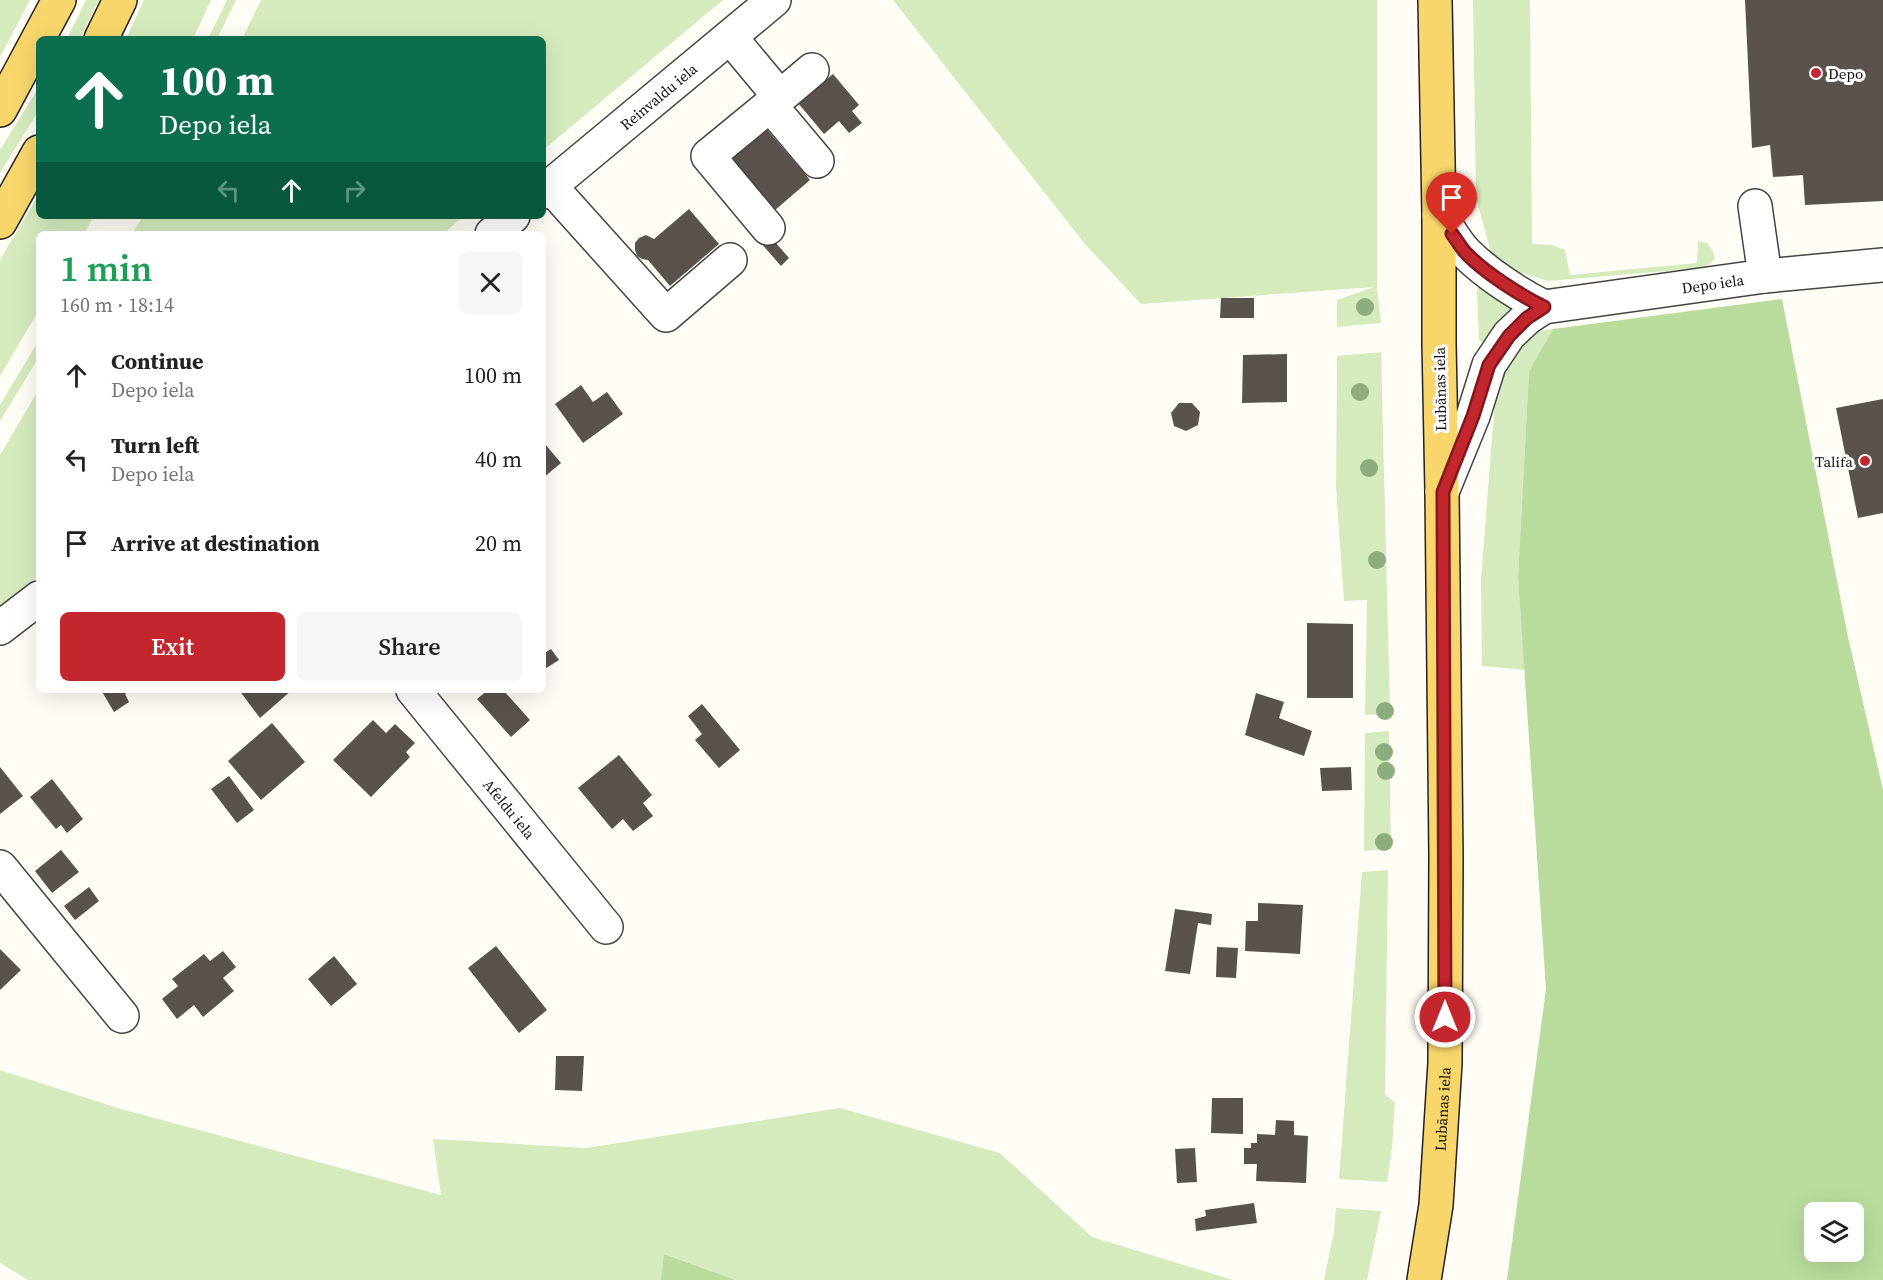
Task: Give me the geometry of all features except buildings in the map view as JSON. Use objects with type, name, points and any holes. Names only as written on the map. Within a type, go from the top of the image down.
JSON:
[{"type":"main road","points":[[40,36],[59,0]]},
{"type":"main road","points":[[102,36],[120,0]]},
{"type":"main road","name":"Lubānas iela","points":[[1424,1280],[1436,1205],[1445,1063],[1443,492],[1435,0]]},
{"type":"main road","points":[[0,110],[36,43]]},
{"type":"main road","points":[[0,222],[36,157]]},
{"type":"street","name":"Reinvaldu iela","points":[[546,189],[774,0]]},
{"type":"street","points":[[730,37],[817,161]]},
{"type":"street","points":[[768,228],[708,156],[812,70]]},
{"type":"street","points":[[546,189],[666,315],[730,260]]},
{"type":"street","points":[[1755,206],[1765,276]]},
{"type":"street","points":[[1439,215],[1466,253],[1501,280],[1544,307]]},
{"type":"street","points":[[496,231],[510,219]]},
{"type":"street","name":"Depo iela","points":[[1443,492],[1473,416],[1489,365],[1509,336],[1527,318],[1544,307],[1765,276],[1883,265]]},
{"type":"street","points":[[0,628],[36,600]]},
{"type":"street","name":"Afeldu iela","points":[[415,693],[606,927]]},
{"type":"street","points":[[0,867],[122,1017]]},
{"type":"green space","points":[[0,0],[30,0],[0,57]]},
{"type":"green space","points":[[86,0],[99,0],[81,36],[68,36]]},
{"type":"green space","points":[[144,0],[211,0],[194,36],[127,36]]},
{"type":"green space","points":[[227,0],[236,0],[218,36],[209,36]]},
{"type":"green space","points":[[261,0],[723,0],[546,148],[546,36],[243,36]]},
{"type":"green space","points":[[893,0],[1377,0],[1377,286],[1381,323],[1337,327],[1337,300],[1374,287],[1141,304],[1085,244]]},
{"type":"green space","points":[[1473,0],[1530,0],[1532,244],[1552,245],[1565,250],[1570,275],[1697,263],[1698,241],[1707,243],[1712,249],[1715,258],[1712,262],[1703,268],[1548,281],[1522,273],[1520,280],[1492,256],[1476,198]]},
{"type":"green space","points":[[36,92],[36,115],[0,173],[0,150]]},
{"type":"green space","points":[[36,199],[36,219],[92,219],[86,231],[36,231],[36,315],[0,376],[0,260]]},
{"type":"green space","points":[[141,219],[460,219],[446,231],[134,231]]},
{"type":"green space","points":[[1480,286],[1516,307],[1485,342],[1479,339],[1477,289]]},
{"type":"green space","points":[[1782,299],[1848,637],[1883,790],[1883,1280],[1507,1280],[1546,989],[1518,577],[1529,371],[1553,329]]},
{"type":"green space","points":[[1553,329],[1529,371],[1518,577],[1525,670],[1482,666],[1481,581],[1496,386],[1504,365],[1529,333]]},
{"type":"green space","points":[[36,345],[36,362],[0,421],[0,405]]},
{"type":"green space","points":[[1381,352],[1390,714],[1365,715],[1367,600],[1344,601],[1336,487],[1337,356]]},
{"type":"green space","points":[[36,394],[36,578],[0,608],[0,455]]},
{"type":"green space","points":[[1389,731],[1391,849],[1364,851],[1365,733]]},
{"type":"green space","points":[[1388,870],[1385,1094],[1395,1103],[1387,1182],[1339,1179],[1362,872]]},
{"type":"green space","points":[[0,1070],[121,1109],[441,1195],[433,1139],[586,1148],[840,1108],[1000,1153],[1092,1237],[1233,1280],[736,1280],[665,1254],[661,1280],[28,1280],[0,1263]]},
{"type":"green space","points":[[1336,1208],[1381,1211],[1367,1280],[1324,1280],[1334,1232]]},
{"type":"green space","points":[[664,1254],[736,1280],[661,1280]]},
{"type":"place","name":"Depo","points":[[1816,73]]},
{"type":"place","name":"Talifa","points":[[1865,461]]},
{"type":"route","points":[[1445,1017],[1443,492],[1473,416],[1489,365],[1509,336],[1527,318],[1544,307],[1501,280],[1466,253],[1452,234]]}]
